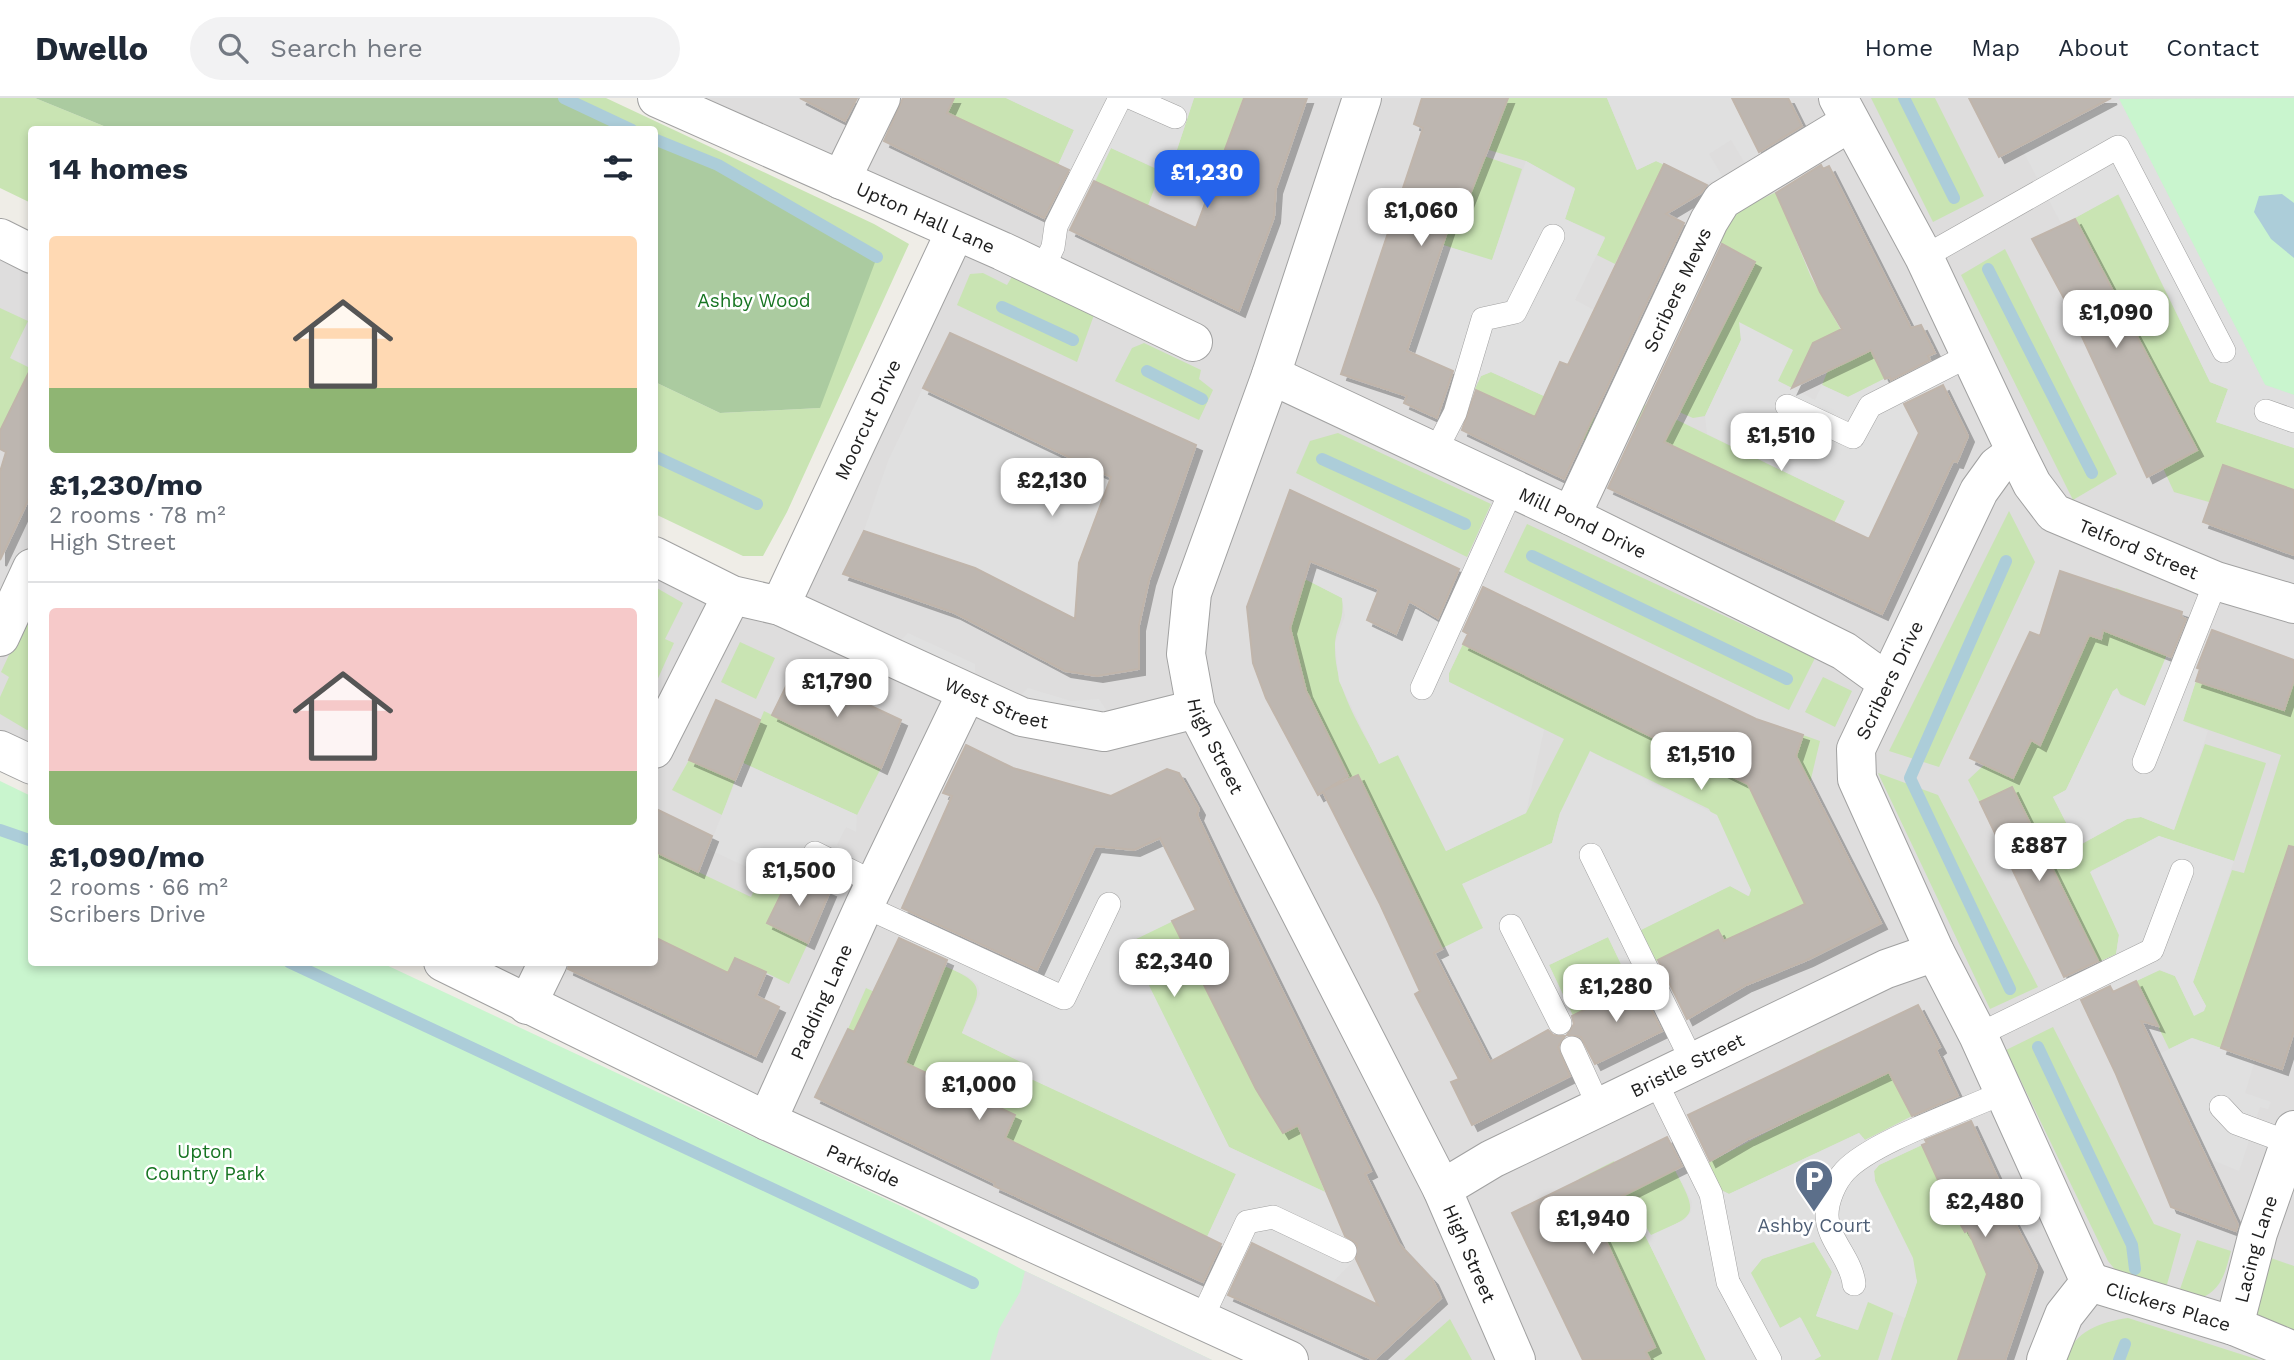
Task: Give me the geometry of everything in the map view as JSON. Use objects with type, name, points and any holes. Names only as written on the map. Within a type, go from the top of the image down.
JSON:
[{"type":"street","name":"Upton Hall Lane","points":[[657,98],[1042,270],[1193,342]]},
{"type":"street","points":[[841,180],[881,98]]},
{"type":"street","name":"High Street","points":[[1362,98],[1271,375],[1192,593],[1186,653],[1196,709],[1442,1189],[1516,1360]]},
{"type":"street","points":[[1844,111],[1924,257],[2016,452]]},
{"type":"street","name":"Scribers Mews","points":[[1572,516],[1703,233],[1722,200],[1844,111]]},
{"type":"street","name":"Moorcut Drive","points":[[780,606],[955,232]]},
{"type":"street","points":[[0,238],[28,252]]},
{"type":"street","name":"Mill Pond Drive","points":[[1271,375],[1572,516],[1844,651],[1887,682]]},
{"type":"street","name":"Telford Street","points":[[2016,452],[2032,484],[2054,513],[2216,581],[2294,604]]},
{"type":"street","name":"Scribers Drive","points":[[2016,452],[1997,466],[1979,491],[1856,749],[1857,779],[1935,952],[1978,1035],[2090,1282]]},
{"type":"street","name":"West Street","points":[[658,558],[732,595],[780,606],[966,694],[1022,717],[1104,732],[1196,709]]},
{"type":"street","points":[[0,637],[28,577]]},
{"type":"street","points":[[658,741],[732,595]]},
{"type":"street","name":"Padding Lane","points":[[767,1121],[869,895],[966,694]]},
{"type":"street","points":[[0,750],[28,763]]},
{"type":"street","name":"Bristle Street","points":[[1442,1189],[1492,1159],[1655,1080],[1886,969],[1935,952]]},
{"type":"street","name":"Parkside","points":[[450,966],[767,1121],[1289,1360]]},
{"type":"street","points":[[527,1005],[546,966]]},
{"type":"street","name":"Lacing Lane","points":[[2234,1326],[2258,1233],[2292,1137]]},
{"type":"street","name":"Clickers Place","points":[[2046,1360],[2064,1315],[2090,1282],[2234,1326],[2294,1351]]},
{"type":"lane","points":[[1042,270],[1053,247],[1056,226],[1120,98]]},
{"type":"lane","points":[[1132,98],[1175,117]]},
{"type":"lane","points":[[1924,257],[2118,148],[2224,351]]},
{"type":"lane","points":[[1435,452],[1455,413],[1483,319],[1515,312],[1553,236]]},
{"type":"lane","points":[[1787,406],[1853,437],[1870,406],[1970,355]]},
{"type":"lane","points":[[2266,411],[2294,421]]},
{"type":"lane","points":[[1422,688],[1512,489]]},
{"type":"lane","points":[[2144,762],[2216,581]]},
{"type":"lane","points":[[815,853],[869,895],[1064,998],[1109,904]]},
{"type":"lane","points":[[1591,855],[1693,1063]]},
{"type":"lane","points":[[1978,1035],[2152,950],[2182,871]]},
{"type":"lane","points":[[1511,926],[1560,1023]]},
{"type":"lane","points":[[1572,1048],[1599,1107]]},
{"type":"lane","points":[[1655,1080],[1711,1194],[1728,1282],[1770,1360]]},
{"type":"lane","points":[[1854,1284],[1853,1271],[1827,1217],[1830,1196],[1844,1171],[1865,1155],[2004,1092]]},
{"type":"lane","points":[[2221,1107],[2236,1123],[2292,1137]]},
{"type":"lane","points":[[1200,1320],[1247,1222],[1273,1217],[1345,1251]]},
{"type":"shaded area","points":[[657,98],[2294,98],[2294,1360],[1289,1360],[449,966],[658,966],[658,557],[780,606],[955,232]]},
{"type":"shaded area","points":[[1006,98],[1194,98],[1169,174],[1111,148],[1094,182],[1058,165],[1074,130]]},
{"type":"shaded area","points":[[1607,98],[1732,98],[1763,159],[1746,165],[1731,140],[1709,154],[1724,179],[1702,183],[1656,161],[1637,170]]},
{"type":"shaded area","points":[[2119,99],[2265,385],[2294,395],[2294,448],[2216,422],[2228,389],[2210,382],[2119,194],[2062,225],[2021,147]]},
{"type":"shaded area","points":[[1526,161],[1575,189],[1565,219],[1605,238],[1575,300],[1594,310],[1568,365],[1560,362],[1544,396],[1491,372],[1481,376],[1478,382],[1407,351],[1443,245],[1492,260]]},
{"type":"shaded area","points":[[0,239],[28,253],[28,764],[0,750]]},
{"type":"shaded area","points":[[1739,322],[1793,350],[1778,381],[1815,400],[1822,385],[1848,397],[1935,353],[1942,371],[1943,384],[1904,405],[1919,433],[1843,595],[1805,581],[1845,501],[1707,434],[1705,416],[1741,340]]},
{"type":"shaded area","points":[[923,388],[1111,477],[1079,563],[1075,619],[975,568],[864,531],[888,461]]},
{"type":"shaded area","points":[[1323,566],[1407,600],[1468,633],[1449,673],[1449,682],[1544,730],[1526,813],[1446,851],[1398,755],[1379,764],[1339,681],[1335,643],[1345,616],[1342,598],[1305,579]]},
{"type":"shaded area","points":[[2177,631],[2208,643],[2183,721],[2208,731],[2174,830],[2141,817],[2127,819],[2078,846],[2053,797],[2066,790],[2113,691],[2117,688],[2121,696],[2145,706]]},
{"type":"shaded area","points":[[908,633],[975,664],[975,677],[899,642]]},
{"type":"shaded area","points":[[1028,688],[1071,701],[1099,699],[1106,710],[1091,712],[1019,697]]},
{"type":"shaded area","points":[[1590,751],[1717,815],[1751,890],[1749,896],[1730,886],[1641,930],[1671,992],[1642,1008],[1608,937],[1549,965],[1573,1016],[1490,1062],[1447,978],[1419,978],[1408,965],[1483,928],[1462,884],[1552,843],[1560,813]]},
{"type":"shaded area","points":[[743,763],[857,815],[856,832],[846,827],[837,845],[851,852],[830,891],[767,862],[762,874],[708,849]]},
{"type":"shaded area","points":[[2159,836],[2234,861],[2193,982],[2206,1006],[2204,1011],[2194,1016],[2175,976],[2160,970],[2083,1006],[2065,978],[2116,954],[2119,935],[2090,872]]},
{"type":"shaded area","points":[[1160,838],[1196,910],[1128,943],[1229,1147],[1325,1192],[1356,1258],[1333,1282],[1247,1240],[1224,1246],[1207,1237],[1236,1174],[1018,1073],[1023,1063],[962,1033],[980,994],[978,985],[969,977],[896,944],[905,925],[1035,975],[1072,895],[1101,848],[1134,850]]},
{"type":"shaded area","points":[[2192,1038],[2255,1060],[2245,1093],[2271,1102],[2268,1109],[2260,1107],[2239,1171],[2205,1157],[2157,1055]]},
{"type":"shaded area","points":[[1945,1102],[1956,1129],[1879,1165],[1874,1171],[1875,1181],[1913,1258],[1917,1282],[1905,1318],[1868,1302],[1858,1330],[1816,1316],[1832,1272],[1814,1242],[1762,1259],[1751,1273],[1780,1328],[1800,1317],[1821,1356],[1814,1360],[1706,1360],[1642,1229],[1646,1227],[1651,1235],[1684,1220],[1691,1212],[1692,1202],[1675,1170],[1701,1156],[1719,1189],[1729,1194],[1859,1133],[1865,1140]]},
{"type":"shaded area","points":[[1025,1271],[1212,1360],[990,1360],[999,1329],[1020,1292]]},
{"type":"green space","points":[[0,98],[35,98],[104,126],[28,126],[28,202],[0,188]]},
{"type":"green space","points":[[35,98],[564,98],[625,126],[104,126]]},
{"type":"green space","points":[[503,98],[606,98],[874,224],[909,244],[787,512],[763,556],[743,556],[658,515],[658,383],[720,413],[820,408],[658,183],[658,126],[547,126]]},
{"type":"green space","points":[[954,98],[1006,98],[1074,130],[1058,165],[947,113]]},
{"type":"green space","points":[[1194,98],[1243,98],[1208,196],[1166,183]]},
{"type":"green space","points":[[1508,98],[1607,98],[1637,170],[1656,161],[1664,164],[1615,264],[1597,255],[1605,237],[1565,219],[1575,188],[1526,161],[1489,150]]},
{"type":"green space","points":[[1871,98],[1935,98],[1984,196],[1933,222]]},
{"type":"green space","points":[[2294,98],[2294,395],[2265,385],[2119,99]]},
{"type":"green space","name":"Ashby Wood","points":[[658,140],[718,165],[877,257],[820,408],[720,413],[658,383]]},
{"type":"green space","points":[[1111,148],[1161,171],[1147,208],[1095,182]]},
{"type":"green space","points":[[1481,155],[1522,169],[1492,261],[1443,245],[1453,214]]},
{"type":"green space","points":[[1776,192],[1811,277],[1841,330],[1871,350],[1885,379],[1848,397],[1822,385],[1828,370],[1808,355],[1792,388],[1778,381],[1740,323],[1741,340],[1705,416],[1693,418],[1679,412],[1755,261],[1719,242],[1734,213]]},
{"type":"green space","points":[[2118,194],[2210,382],[2228,389],[2216,422],[2294,448],[2294,490],[2223,465],[2209,502],[2174,492],[2163,468],[2197,450],[2075,218]]},
{"type":"green space","points":[[2005,249],[2117,474],[2073,500],[1961,275]]},
{"type":"green space","points":[[983,273],[1007,285],[1013,275],[1094,315],[1077,362],[957,305],[970,274]]},
{"type":"green space","points":[[0,308],[28,321],[10,358],[28,367],[28,377],[0,431]]},
{"type":"green space","points":[[1144,343],[1201,370],[1199,379],[1213,390],[1199,420],[1115,381],[1132,348]]},
{"type":"green space","points":[[1491,372],[1544,396],[1550,384],[1596,419],[1586,441],[1475,389],[1481,376]]},
{"type":"green space","points":[[1644,404],[1845,501],[1835,524],[1668,444],[1634,423]]},
{"type":"green space","points":[[1338,433],[1491,504],[1467,557],[1296,473],[1310,441]]},
{"type":"green space","points":[[2009,511],[2035,562],[1939,767],[1889,751]]},
{"type":"green space","points":[[1527,524],[1815,658],[1789,710],[1504,572]]},
{"type":"green space","points":[[1305,579],[1342,598],[1342,613],[1335,646],[1344,692],[1379,763],[1398,755],[1446,851],[1526,813],[1564,739],[1449,682],[1449,673],[1463,644],[1727,774],[1753,718],[1759,720],[1745,761],[1789,777],[1803,735],[1820,741],[1810,783],[1844,941],[1795,965],[1772,920],[1724,941],[1718,930],[1656,961],[1640,930],[1730,886],[1748,896],[1751,890],[1709,809],[1609,760],[1560,813],[1552,843],[1463,884],[1484,928],[1442,949],[1358,775],[1349,779],[1306,691],[1290,628]]},
{"type":"green space","points":[[2116,588],[2142,598],[2127,640],[2168,656],[2145,706],[2113,691],[2066,790],[2053,797],[2078,846],[2127,819],[2141,817],[2174,830],[2205,744],[2266,763],[2234,861],[2159,836],[2091,871],[2119,935],[2116,955],[2098,962],[2013,788],[1980,803],[1968,780],[1985,764],[2013,778],[2031,740],[2040,744],[2089,635],[2101,639]]},
{"type":"green space","points":[[658,589],[683,603],[665,639],[674,643],[658,678]]},
{"type":"green space","points":[[28,614],[28,730],[0,714],[0,697],[9,677],[1,672]]},
{"type":"green space","points":[[740,642],[775,658],[756,699],[721,682]]},
{"type":"green space","points":[[1823,677],[1852,691],[1835,727],[1805,712]]},
{"type":"green space","points":[[2294,680],[2294,859],[2275,885],[2221,1048],[2192,1038],[2169,1049],[2136,981],[2159,970],[2175,976],[2194,1015],[2206,1006],[2193,982],[2232,870],[2244,873],[2281,755],[2183,721],[2196,681],[2284,709]]},
{"type":"green space","points":[[764,711],[881,768],[857,815],[743,763]]},
{"type":"green space","points":[[689,760],[735,780],[722,815],[672,790]]},
{"type":"green space","points":[[1878,773],[1938,795],[2038,987],[1990,1009]]},
{"type":"green space","name":"Upton Country Park","points":[[0,781],[28,795],[28,966],[388,966],[907,1209],[1025,1271],[1212,1360],[0,1360]]},
{"type":"green space","points":[[658,853],[751,897],[767,862],[791,874],[767,923],[808,943],[789,984],[736,958],[700,1030],[662,1014],[690,954],[658,938]]},
{"type":"green space","points":[[1172,921],[1242,1061],[1283,1132],[1298,1125],[1325,1192],[1229,1147],[1127,943]]},
{"type":"green space","points":[[1608,937],[1632,987],[1573,1016],[1549,965]]},
{"type":"green space","points":[[945,966],[970,980],[977,992],[962,1033],[1023,1063],[1019,1073],[1236,1174],[1207,1237],[1070,1170],[1001,1146],[1015,1115],[892,1089],[907,1058],[848,1029],[866,988],[923,1015]]},
{"type":"green space","points":[[2053,1027],[2154,1224],[2181,1234],[2166,1288],[2117,1272],[2108,1261],[2006,1050]]},
{"type":"green space","points":[[1867,1030],[1912,1116],[1865,1140],[1859,1133],[1729,1194],[1719,1189],[1706,1164],[1837,1096],[1816,1052]]},
{"type":"green space","points":[[1922,1145],[1965,1232],[2009,1210],[2022,1237],[1980,1257],[1987,1274],[1958,1360],[1891,1360],[1917,1281],[1875,1181],[1874,1171],[1879,1165]]},
{"type":"green space","points":[[1614,1161],[1629,1193],[1675,1170],[1683,1185],[1690,1206],[1685,1218],[1651,1236],[1642,1229],[1706,1360],[1650,1360],[1646,1352],[1655,1347],[1616,1264],[1584,1223],[1592,1204],[1579,1179]]},
{"type":"green space","points":[[2197,1240],[2231,1251],[2218,1286],[2199,1299],[2179,1292]]},
{"type":"green space","points":[[1814,1241],[1832,1272],[1816,1316],[1857,1330],[1867,1301],[1894,1311],[1878,1360],[1814,1360],[1821,1356],[1801,1318],[1780,1328],[1750,1273],[1762,1259]]},
{"type":"green space","points":[[2271,1258],[2294,1266],[2294,1334],[2256,1315],[2255,1307]]},
{"type":"green space","points":[[2128,1318],[2259,1360],[2065,1360],[2075,1342],[2089,1330],[2098,1325]]},
{"type":"green space","points":[[1450,1319],[1472,1360],[1404,1360]]},
{"type":"water","points":[[2282,194],[2294,203],[2294,258],[2271,239],[2254,212],[2259,196]]},
{"type":"building","points":[[800,98],[857,98],[845,121]]},
{"type":"building","points":[[903,98],[954,98],[947,113],[1069,170],[1044,218],[884,141]]},
{"type":"building","points":[[1244,98],[1307,98],[1276,188],[1274,217],[1239,311],[1070,230],[1094,181],[1196,228]]},
{"type":"building","points":[[1422,98],[1508,98],[1461,217],[1453,214],[1407,351],[1453,371],[1437,418],[1404,403],[1407,396],[1341,374],[1423,128],[1414,124]]},
{"type":"building","points":[[1732,98],[1788,98],[1802,126],[1759,152]]},
{"type":"building","points":[[1969,98],[2111,98],[1999,157]]},
{"type":"building","points":[[1664,164],[1707,185],[1701,193],[1666,214],[1684,223],[1564,479],[1462,430],[1476,390],[1535,417],[1560,362],[1568,365]]},
{"type":"building","points":[[1821,165],[1823,169],[1829,166],[1911,328],[1921,325],[1935,353],[1928,356],[1930,360],[1891,380],[1890,377],[1885,379],[1871,350],[1792,388],[1813,343],[1842,329],[1820,292],[1776,193]]},
{"type":"building","points":[[2075,219],[2197,450],[2147,477],[2066,302],[2032,239]]},
{"type":"building","points":[[1722,244],[1755,262],[1664,442],[1869,539],[1919,433],[1904,404],[1943,385],[1968,436],[1957,462],[1953,461],[1882,614],[1608,488]]},
{"type":"building","points":[[950,333],[1196,445],[1149,580],[1139,625],[1139,669],[1097,676],[1065,671],[955,613],[843,574],[864,531],[975,568],[1075,619],[1079,563],[1111,477],[923,388]]},
{"type":"building","points":[[28,374],[28,500],[0,560],[0,472],[6,452],[0,449],[0,431]]},
{"type":"building","points":[[2223,465],[2294,490],[2294,555],[2203,522]]},
{"type":"building","points":[[1290,490],[1459,569],[1438,618],[1409,601],[1396,634],[1367,620],[1379,589],[1310,561],[1290,628],[1306,691],[1348,776],[1325,790],[1358,775],[1442,949],[1434,953],[1490,1062],[1548,1030],[1553,1035],[1565,1036],[1558,1047],[1570,1076],[1472,1125],[1451,1082],[1459,1079],[1415,994],[1420,991],[1380,904],[1323,792],[1318,795],[1266,698],[1253,663],[1247,607]]},
{"type":"building","points":[[2060,571],[2182,612],[2181,617],[2186,619],[2171,657],[2103,630],[2101,639],[2089,635],[2040,745],[2031,740],[2013,778],[1970,758],[2030,632],[2040,636]]},
{"type":"building","points":[[1483,587],[1756,719],[1803,735],[1796,756],[1881,923],[1807,960],[1746,985],[1687,1019],[1658,960],[1718,930],[1724,941],[1805,904],[1748,784],[1463,644],[1468,634],[1463,631]]},
{"type":"building","points":[[2212,630],[2294,660],[2294,680],[2284,710],[2196,681],[2200,669],[2197,668]]},
{"type":"building","points":[[794,670],[901,720],[881,768],[772,715]]},
{"type":"building","points":[[716,700],[760,720],[735,780],[689,760]]},
{"type":"building","points":[[966,745],[1013,768],[1111,796],[1167,769],[1179,773],[1199,809],[1197,815],[1234,893],[1371,1171],[1365,1174],[1399,1244],[1432,1279],[1441,1298],[1374,1360],[1228,1295],[1252,1243],[1378,1305],[1356,1259],[1357,1244],[1345,1236],[1298,1125],[1283,1133],[1256,1089],[1172,921],[1196,910],[1160,838],[1134,850],[1095,846],[1037,970],[902,908],[952,796],[943,793]]},
{"type":"building","points":[[2012,787],[2098,961],[2064,977],[1980,802]]},
{"type":"building","points":[[658,810],[712,836],[698,872],[658,853]]},
{"type":"building","points":[[2289,846],[2294,847],[2294,1031],[2282,1069],[2221,1048]]},
{"type":"building","points":[[791,874],[830,891],[808,943],[767,923]]},
{"type":"building","points":[[899,938],[947,960],[905,1063],[1015,1115],[1005,1138],[1221,1244],[1203,1282],[994,1186],[995,1183],[815,1097],[848,1029],[854,1032]]},
{"type":"building","points":[[658,939],[728,973],[735,958],[766,972],[756,996],[779,1007],[756,1056],[568,969],[569,966],[658,966]]},
{"type":"building","points":[[2136,981],[2158,1026],[2141,1021],[2238,1225],[2236,1231],[2171,1207],[2116,1074],[2081,1000],[2110,986],[2113,992]]},
{"type":"building","points":[[1638,983],[1662,1031],[1595,1064],[1581,1037],[1567,1035],[1574,1024],[1572,1016]]},
{"type":"building","points":[[1918,1005],[1940,1047],[1936,1050],[1958,1096],[1912,1116],[1889,1072],[1748,1139],[1710,1161],[1688,1115]]},
{"type":"building","points":[[1971,1121],[2012,1209],[2008,1210],[2037,1266],[2005,1360],[1958,1360],[1987,1274],[1968,1230],[1965,1232],[1949,1204],[1922,1145],[1927,1143],[1925,1140]]},
{"type":"building","points":[[1667,1137],[1682,1166],[1592,1211],[1655,1347],[1646,1352],[1650,1360],[1583,1360],[1512,1213]]},
{"type":"waterway","points":[[564,98],[624,126]]},
{"type":"waterway","points":[[1904,98],[1954,198]]},
{"type":"waterway","points":[[658,141],[718,165],[877,257]]},
{"type":"waterway","points":[[1988,269],[2092,473]]},
{"type":"waterway","points":[[1002,307],[1073,340]]},
{"type":"waterway","points":[[1147,371],[1202,399]]},
{"type":"waterway","points":[[658,458],[757,504]]},
{"type":"waterway","points":[[1322,459],[1465,524]]},
{"type":"waterway","points":[[1532,556],[1787,679]]},
{"type":"waterway","points":[[2006,561],[1910,778],[2010,989]]},
{"type":"waterway","points":[[0,830],[28,840]]},
{"type":"waterway","points":[[298,966],[973,1283]]},
{"type":"waterway","points":[[2038,1047],[2132,1245],[2135,1269]]},
{"type":"waterway","points":[[2119,1360],[2125,1344]]},
{"type":"place","name":"Ashby Court","points":[[1814,1213]]}]
